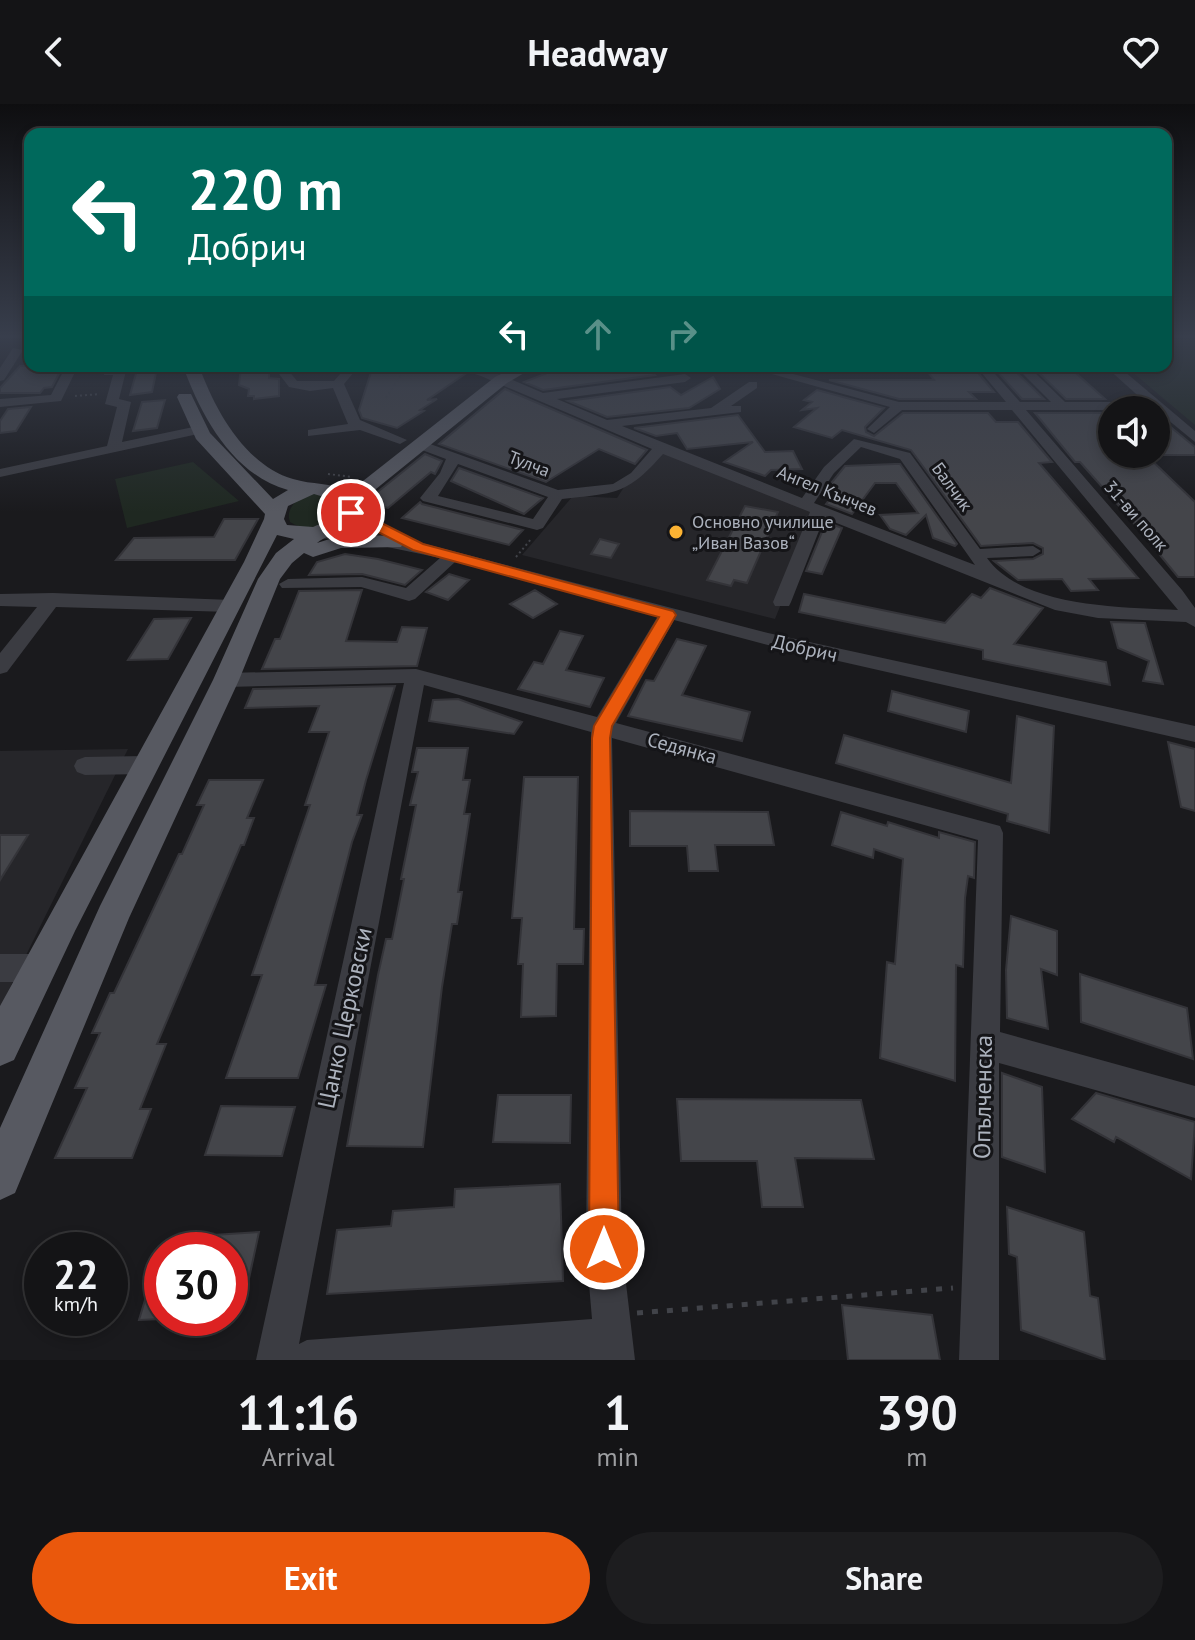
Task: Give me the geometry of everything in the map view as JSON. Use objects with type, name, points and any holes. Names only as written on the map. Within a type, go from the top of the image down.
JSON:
[{"type":"main road","points":[[184,395],[187,407],[206,424],[274,516],[279,529],[316,534]]},
{"type":"main road","points":[[198,395],[206,424],[212,433],[237,445],[276,479],[335,492],[346,506]]},
{"type":"main road","points":[[0,1046],[231,606],[274,516],[287,497],[352,477],[465,395]]},
{"type":"main road","points":[[0,1178],[92,966],[226,680],[269,579],[284,558],[316,534],[338,525],[346,506],[473,395]]},
{"type":"main road","points":[[226,680],[269,622],[300,560],[317,549],[339,542],[393,542]]},
{"type":"main road","points":[[40,968],[92,966]]},
{"type":"street","points":[[0,403],[56,398],[58,395]]},
{"type":"street","points":[[113,449],[125,402],[111,404],[114,395]]},
{"type":"street","points":[[342,395],[351,418],[360,426],[400,440]]},
{"type":"street","name":"Ангел Кънчев","points":[[537,395],[661,448],[994,581],[1080,611],[1194,618]]},
{"type":"street","points":[[541,397],[559,395]]},
{"type":"street","points":[[714,411],[739,395]]},
{"type":"street","points":[[856,395],[899,406],[1098,406]]},
{"type":"street","name":"31-ви полк","points":[[1006,395],[1194,618]]},
{"type":"street","points":[[1050,395],[1062,406]]},
{"type":"street","points":[[874,429],[899,406]]},
{"type":"street","points":[[605,424],[688,408],[714,411],[736,409]]},
{"type":"street","points":[[1170,417],[1195,438]]},
{"type":"street","points":[[0,473],[113,449],[206,424]]},
{"type":"street","points":[[313,433],[360,426]]},
{"type":"street","name":"Балчик","points":[[813,507],[820,479],[835,461],[859,442],[905,456],[994,581]]},
{"type":"street","name":"Тулча","points":[[419,444],[557,495],[617,488],[636,476],[661,448]]},
{"type":"street","points":[[454,456],[447,474],[428,498],[537,525],[557,495]]},
{"type":"street","name":"Добрич","points":[[346,506],[369,525],[418,547]]},
{"type":"street","points":[[782,602],[813,507]]},
{"type":"street","name":"Добрич","points":[[316,534],[354,535],[418,547],[668,615],[936,679],[1195,734]]},
{"type":"street","points":[[975,554],[1033,551]]},
{"type":"street","points":[[288,584],[362,582],[409,595],[452,556]]},
{"type":"street","points":[[0,667],[53,599]]},
{"type":"street","points":[[0,600],[231,606]]},
{"type":"street","points":[[307,1360],[612,1337],[604,1249],[603,726],[668,615]]},
{"type":"street","name":"Седянка","points":[[226,680],[416,676],[991,833]]},
{"type":"street","name":"Цанко Церковски","points":[[276,1360],[416,676]]},
{"type":"street","points":[[85,766],[145,765]]},
{"type":"street","name":"Опълченска","points":[[979,1360],[991,833]]},
{"type":"street","points":[[0,968],[40,968]]},
{"type":"street","points":[[984,1043],[1195,1102]]},
{"type":"path","points":[[56,398],[95,395]]},
{"type":"path","points":[[386,398],[388,395]]},
{"type":"path","points":[[504,570],[538,532],[537,525]]},
{"type":"path","points":[[612,1337],[980,1286]]},
{"type":"shaded area","points":[[1159,395],[1195,395],[1195,425],[1170,404],[1170,396]]},
{"type":"shaded area","name":"Основно училище „Иван Вазов“","points":[[661,448],[819,509],[775,619],[522,555],[573,496],[617,498],[626,484]]},
{"type":"shaded area","points":[[193,462],[239,501],[127,528],[115,479]]},
{"type":"shaded area","points":[[307,493],[323,493],[335,498],[338,515],[315,527],[290,522],[291,509]]},
{"type":"shaded area","points":[[128,749],[32,943],[0,1008],[0,751]]},
{"type":"building","points":[[279,395],[254,399],[254,396],[248,396]]},
{"type":"building","points":[[364,395],[435,395],[427,400],[437,399],[397,428],[362,418],[359,410]]},
{"type":"building","points":[[498,395],[518,395],[647,450],[635,464],[599,449],[546,482],[439,444]]},
{"type":"building","points":[[615,395],[711,395],[689,408],[607,417],[568,401]]},
{"type":"building","points":[[811,395],[834,395],[884,408],[865,427],[866,432],[874,436],[903,413],[988,413],[996,422],[1018,422],[1052,462],[1039,463],[1138,578],[1089,579],[1098,590],[1071,591],[1062,579],[1018,580],[994,561],[1033,559],[1043,554],[1043,548],[1033,543],[981,546],[911,450],[842,430],[832,438],[794,427],[817,408],[802,410],[812,402],[804,400]]},
{"type":"building","points":[[883,395],[972,395],[976,399],[899,399]]},
{"type":"building","points":[[1018,395],[1039,395],[1044,399],[1022,399]]},
{"type":"building","points":[[1061,395],[1100,395],[1098,399],[1066,399]]},
{"type":"building","points":[[165,400],[157,428],[133,431],[142,402]]},
{"type":"building","points":[[31,407],[16,431],[0,433],[0,421],[8,409]]},
{"type":"building","points":[[1035,413],[1098,413],[1098,468],[1160,468],[1195,502],[1195,577],[1178,577],[1080,462],[1075,462]]},
{"type":"building","points":[[738,415],[765,452],[793,451],[802,469],[771,470],[765,476],[724,462],[753,442],[687,449],[677,433],[656,436],[634,428]]},
{"type":"building","points":[[1170,426],[1195,447],[1195,455],[1170,455]]},
{"type":"building","points":[[425,454],[442,461],[435,474],[431,472],[388,508],[365,502]]},
{"type":"building","points":[[900,464],[957,544],[955,546],[933,538],[926,515],[906,535],[890,529],[880,515],[918,513],[896,483],[875,483],[852,514],[826,504],[837,490],[828,487],[845,466]]},
{"type":"building","points":[[459,468],[543,498],[524,514],[451,481]]},
{"type":"building","points":[[420,502],[523,530],[509,545],[402,518]]},
{"type":"building","points":[[745,506],[778,512],[747,583],[734,580],[731,586],[707,580]]},
{"type":"building","points":[[224,519],[258,519],[235,560],[116,560],[134,538],[214,537]]},
{"type":"building","points":[[826,522],[842,528],[822,574],[806,571]]},
{"type":"building","points":[[600,539],[619,544],[611,558],[591,554]]},
{"type":"building","points":[[345,554],[422,570],[405,585],[362,574],[309,575],[317,562]]},
{"type":"building","points":[[449,574],[469,580],[448,600],[426,592]]},
{"type":"building","points":[[990,588],[1043,608],[1014,644],[1106,662],[1110,685],[983,659],[983,650],[799,612],[804,594],[945,623],[972,594],[981,598]]},
{"type":"building","points":[[362,590],[346,641],[397,642],[402,627],[427,628],[417,666],[262,669],[275,639],[280,639],[299,591]]},
{"type":"building","points":[[535,590],[557,604],[533,618],[510,604]]},
{"type":"building","points":[[191,618],[168,659],[128,660],[154,619]]},
{"type":"building","points":[[1111,622],[1145,623],[1163,684],[1143,681],[1149,661],[1118,648]]},
{"type":"building","points":[[560,631],[583,636],[566,670],[604,678],[590,707],[518,689],[534,662],[543,664]]},
{"type":"building","points":[[677,639],[706,646],[682,695],[750,712],[742,741],[628,716],[646,680],[654,681]]},
{"type":"building","points":[[395,686],[357,815],[362,815],[352,842],[315,985],[326,985],[298,1078],[226,1078],[262,975],[252,975],[310,805],[305,805],[329,732],[309,732],[319,706],[245,708],[253,689]]},
{"type":"building","points":[[892,691],[969,711],[966,732],[888,711]]},
{"type":"building","points":[[458,699],[522,722],[514,734],[429,721],[433,700]]},
{"type":"building","points":[[1017,716],[1054,726],[1049,833],[1007,821],[1008,814],[836,763],[844,735],[1011,783]]},
{"type":"building","points":[[1168,742],[1195,749],[1195,811],[1181,807]]},
{"type":"building","points":[[417,748],[468,748],[463,780],[470,780],[464,814],[470,814],[458,892],[462,892],[457,924],[452,924],[442,987],[423,1147],[347,1146],[378,975],[386,939],[392,939],[404,879],[401,879],[416,805],[410,805],[418,772],[412,772]]},
{"type":"building","points":[[524,777],[578,777],[574,929],[584,929],[583,964],[557,964],[556,1016],[521,1017],[523,964],[518,964],[522,918],[512,918]]},
{"type":"building","points":[[209,780],[263,780],[247,818],[254,818],[244,845],[241,845],[157,1044],[166,1044],[140,1109],[151,1109],[132,1158],[55,1158],[87,1088],[75,1088],[100,1033],[92,1033],[179,854],[182,854],[204,805],[197,805]]},
{"type":"building","points":[[630,811],[768,812],[774,845],[715,845],[718,871],[689,871],[687,846],[630,846]]},
{"type":"building","points":[[841,812],[939,838],[939,832],[975,842],[974,878],[968,876],[965,898],[963,967],[956,965],[955,1081],[880,1058],[887,962],[895,964],[903,859],[874,849],[873,858],[832,845]]},
{"type":"building","points":[[0,835],[28,835],[0,880]]},
{"type":"building","points":[[1011,916],[1057,931],[1057,975],[1041,969],[1048,1029],[1007,1018],[1006,970]]},
{"type":"building","points":[[1080,974],[1187,1008],[1193,1059],[1081,1022]]},
{"type":"building","points":[[1002,1073],[1042,1087],[1045,1172],[1002,1157]]},
{"type":"building","points":[[1096,1093],[1195,1122],[1191,1179],[1116,1137],[1114,1142],[1072,1119]]},
{"type":"building","points":[[498,1095],[571,1095],[570,1143],[493,1142]]},
{"type":"building","points":[[677,1099],[861,1100],[874,1159],[795,1158],[803,1207],[762,1207],[757,1161],[681,1161]]},
{"type":"building","points":[[221,1106],[295,1107],[282,1156],[205,1155]]},
{"type":"building","points":[[560,1184],[563,1281],[327,1294],[337,1230],[391,1226],[393,1211],[454,1207],[455,1189]]},
{"type":"building","points":[[1007,1207],[1084,1232],[1090,1296],[1098,1298],[1105,1360],[1021,1330],[1017,1257],[1009,1254]]},
{"type":"building","points":[[259,1232],[248,1283],[248,1233]]},
{"type":"building","points":[[144,1303],[144,1320],[139,1320]]},
{"type":"building","points":[[842,1305],[932,1315],[940,1360],[848,1360]]},
{"type":"place","name":"Основно училище „Иван Вазов“","points":[[676,532]]},
{"type":"route","points":[[351,513],[369,525],[418,547],[668,615],[603,726],[601,738],[604,1249]]}]
